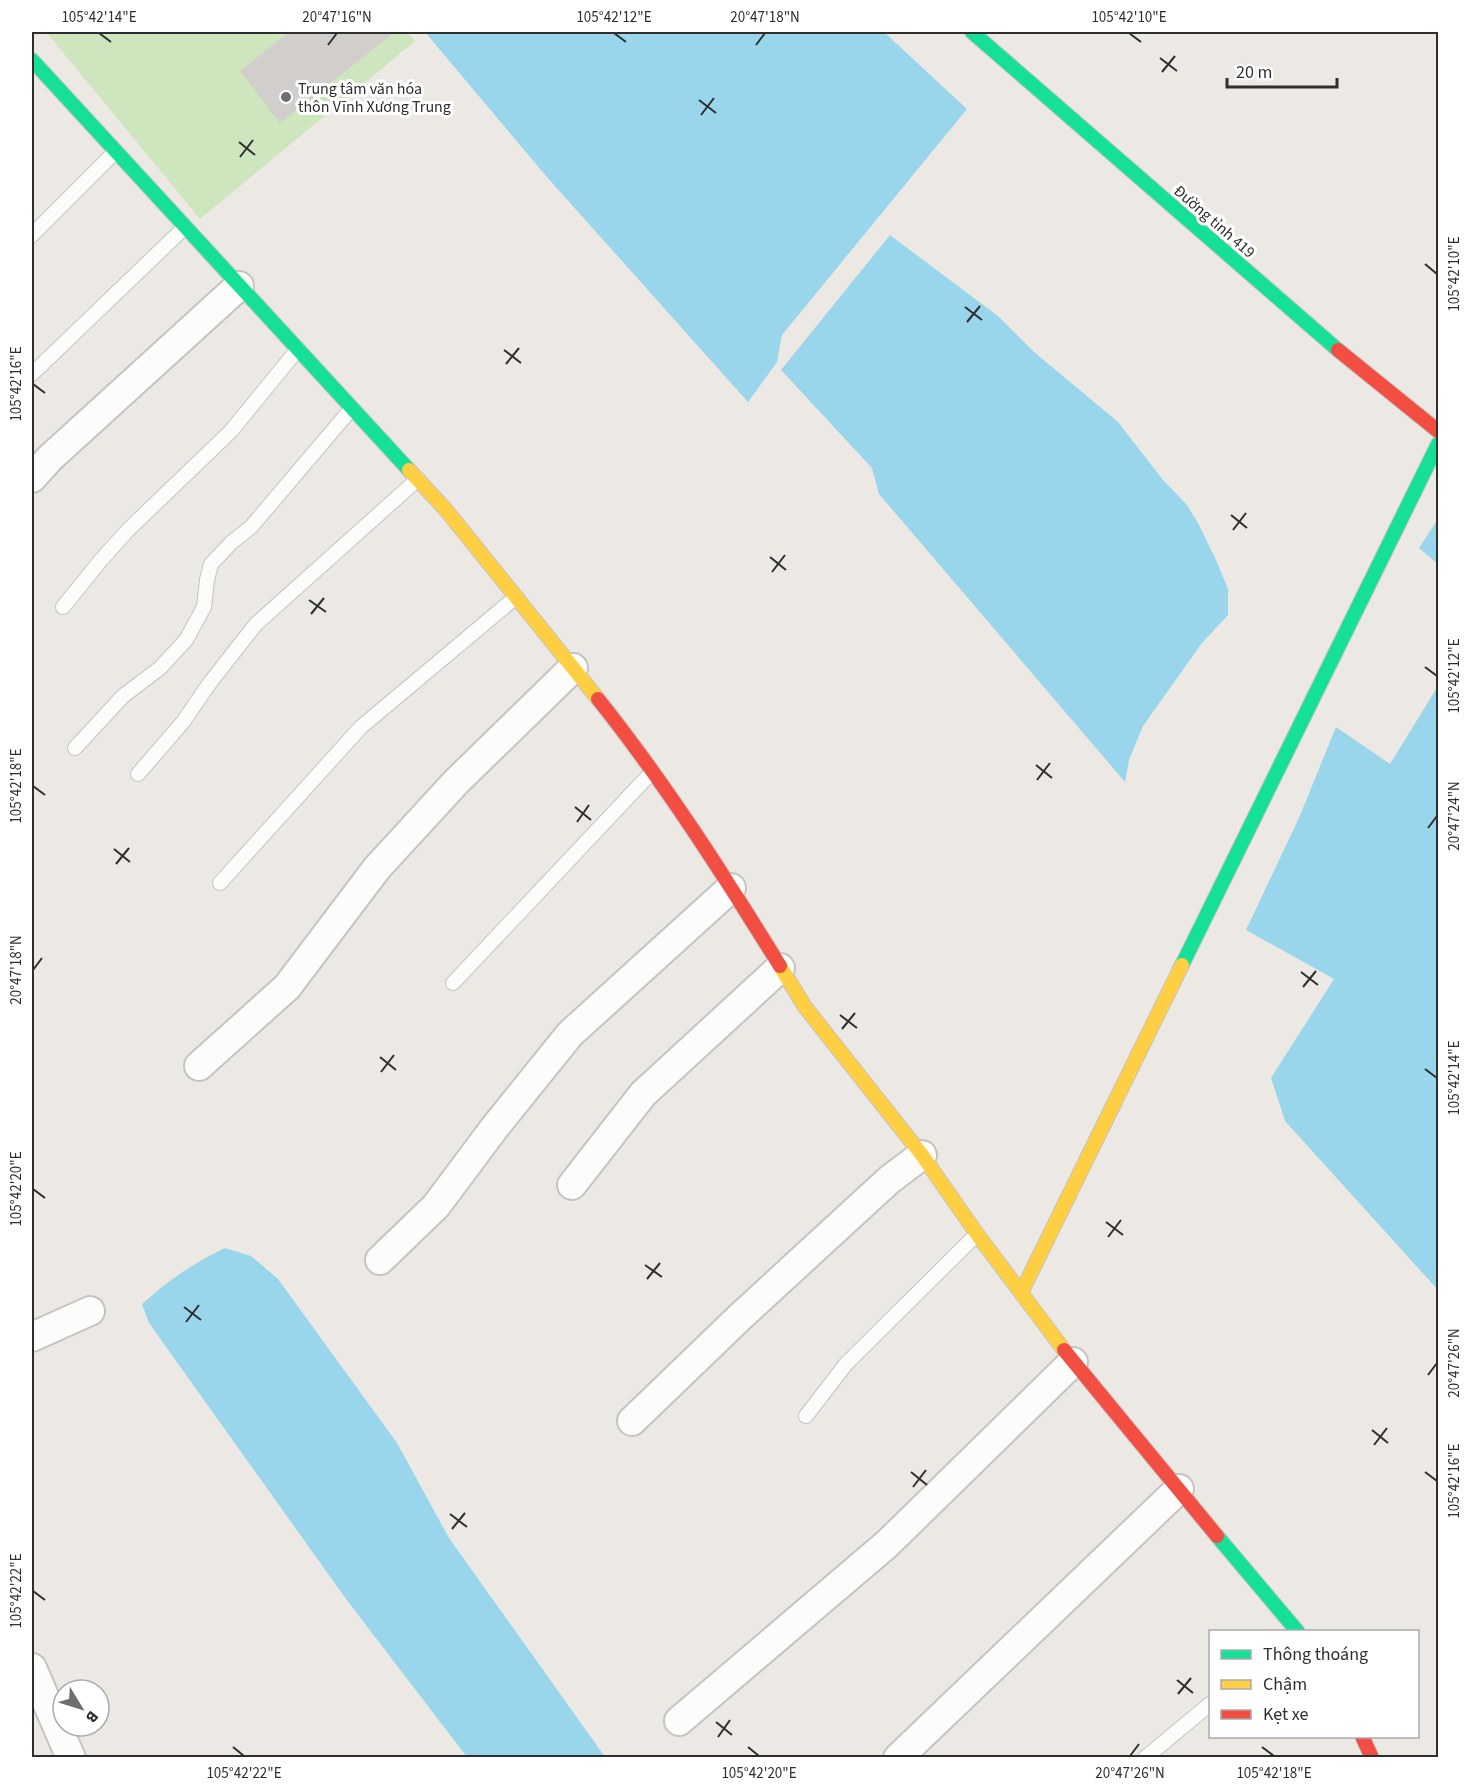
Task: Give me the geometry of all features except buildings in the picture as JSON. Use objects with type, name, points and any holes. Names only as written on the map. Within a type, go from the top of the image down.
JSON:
[{"type":"street","name":"Đường tỉnh 419","points":[[972,32],[1325,339],[1438,431]]},
{"type":"street","points":[[32,60],[446,510],[633,743],[731,888],[804,1007],[922,1155],[977,1234],[1073,1362],[1296,1630]]},
{"type":"street","points":[[32,478],[50,458],[239,286]]},
{"type":"street","points":[[1021,1293],[1438,444]]},
{"type":"street","points":[[200,1066],[286,987],[377,868],[456,782],[573,668]]},
{"type":"street","points":[[380,1260],[436,1206],[495,1127],[570,1034],[731,888]]},
{"type":"street","points":[[572,1185],[643,1094],[780,968]]},
{"type":"street","points":[[632,1421],[740,1317],[880,1188],[922,1155]]},
{"type":"street","points":[[32,1337],[90,1311]]},
{"type":"street","points":[[679,1721],[887,1544],[1073,1362]]},
{"type":"street","points":[[898,1758],[1179,1489]]},
{"type":"street","points":[[32,1668],[71,1758]]},
{"type":"street","points":[[1362,1738],[1372,1758]]},
{"type":"lane","points":[[32,235],[116,152]]},
{"type":"lane","points":[[32,374],[185,227]]},
{"type":"lane","points":[[63,607],[128,530],[231,431],[298,350]]},
{"type":"lane","points":[[75,748],[123,696],[160,668],[186,640],[204,607],[211,564],[251,526],[352,408]]},
{"type":"lane","points":[[138,774],[183,722],[209,684],[256,624],[418,479]]},
{"type":"lane","points":[[220,883],[361,727],[516,597]]},
{"type":"lane","points":[[453,983],[652,772]]},
{"type":"lane","points":[[806,1416],[846,1364],[977,1234]]},
{"type":"lane","points":[[1145,1758],[1209,1705]]},
{"type":"green space","points":[[407,32],[415,41],[200,219],[47,33]]},
{"type":"water","points":[[425,32],[884,32],[967,109],[782,335],[777,362],[748,402],[546,176]]},
{"type":"water","points":[[890,235],[998,316],[1034,352],[1118,422],[1163,480],[1187,505],[1216,560],[1228,589],[1228,615],[1202,643],[1143,726],[1129,760],[1125,782],[879,494],[872,468],[781,370]]},
{"type":"water","points":[[1438,519],[1438,564],[1419,548]]},
{"type":"water","points":[[1438,686],[1438,1290],[1285,1121],[1271,1078],[1334,979],[1246,930],[1299,818],[1336,727],[1390,764]]},
{"type":"water","points":[[225,1248],[251,1256],[278,1279],[397,1443],[449,1538],[605,1757],[467,1757],[346,1599],[149,1323],[142,1304],[181,1273]]},
{"type":"traffic: fast","points":[[972,32],[1338,350]]},
{"type":"traffic: fast","points":[[32,60],[409,470]]},
{"type":"traffic: fast","points":[[1182,965],[1438,444]]},
{"type":"traffic: fast","points":[[1217,1536],[1296,1630]]},
{"type":"traffic: slow","points":[[409,470],[446,510],[598,699]]},
{"type":"traffic: slow","points":[[1021,1293],[1182,965]]},
{"type":"traffic: slow","points":[[780,966],[805,1007],[922,1155],[977,1234],[1064,1350]]},
{"type":"traffic: jam","points":[[1338,350],[1438,431]]},
{"type":"traffic: jam","points":[[598,699],[647,763],[693,830],[780,966]]},
{"type":"traffic: jam","points":[[1064,1350],[1217,1536]]},
{"type":"traffic: jam","points":[[1363,1738],[1372,1758]]},
{"type":"place","name":"Trung tâm văn hóa thôn Vĩnh Xương Trung","points":[[286,97]]}]
